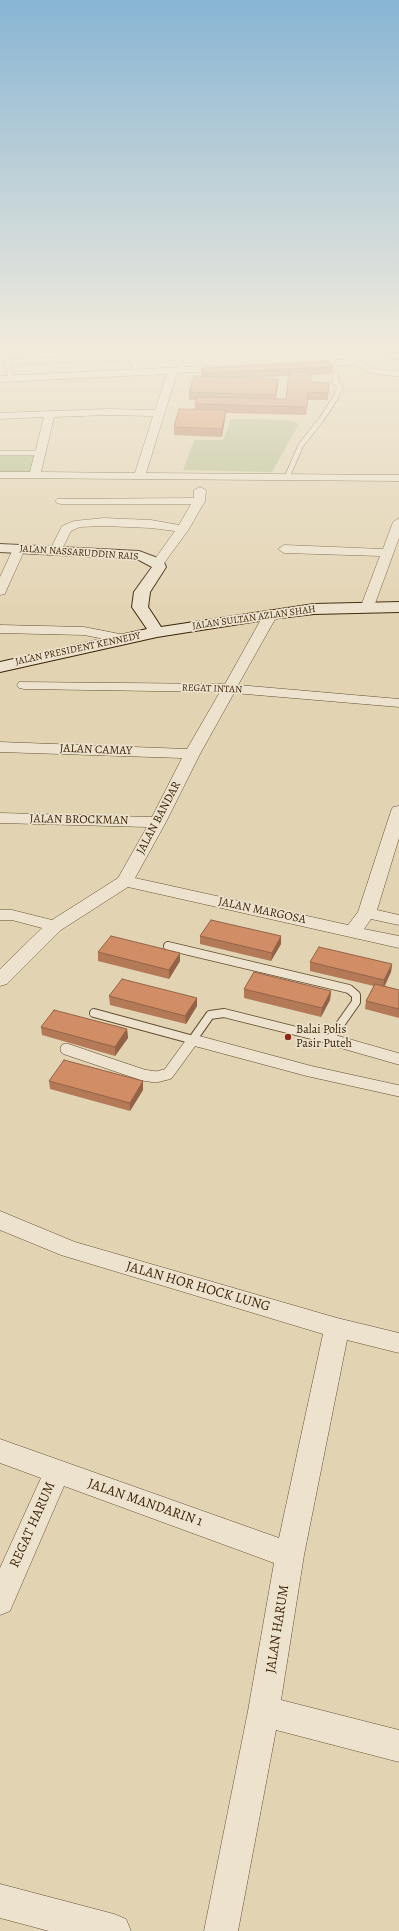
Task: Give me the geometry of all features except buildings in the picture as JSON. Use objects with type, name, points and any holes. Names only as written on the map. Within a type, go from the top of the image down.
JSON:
[{"type":"main road","name":"JALAN NASSARUDDIN RAIS","points":[[0,548],[56,550],[139,556],[158,563]]},
{"type":"main road","points":[[157,632],[140,607],[142,592],[159,567],[158,563]]},
{"type":"main road","name":"JALAN SULTAN AZLAN SHAH","points":[[157,632],[270,614],[368,606],[399,607]]},
{"type":"main road","name":"JALAN PRESIDENT KENNEDY","points":[[0,667],[157,632]]},
{"type":"street","points":[[35,476],[44,440]]},
{"type":"street","points":[[139,476],[150,440]]},
{"type":"street","points":[[0,475],[399,478]]},
{"type":"street","points":[[158,563],[183,529],[199,501],[201,477]]},
{"type":"street","points":[[60,501],[199,501]]},
{"type":"street","points":[[56,550],[66,529],[78,524],[104,522],[151,524],[183,529]]},
{"type":"street","points":[[368,606],[399,522]]},
{"type":"street","points":[[0,591],[19,549]]},
{"type":"street","points":[[284,549],[387,553]]},
{"type":"street","name":"JALAN BANDAR","points":[[0,980],[55,926],[125,881],[158,822],[192,754],[270,614]]},
{"type":"street","points":[[0,629],[84,631],[125,639]]},
{"type":"street","name":"REGAT INTAN","points":[[24,685],[228,688],[399,703]]},
{"type":"street","name":"JALAN CAMAY","points":[[0,747],[192,754]]},
{"type":"street","points":[[354,931],[367,913],[399,811]]},
{"type":"street","name":"JALAN BROCKMAN","points":[[0,818],[158,822]]},
{"type":"street","name":"JALAN MARGOSA","points":[[125,881],[399,942]]},
{"type":"street","points":[[367,913],[399,920]]},
{"type":"street","points":[[0,915],[12,915],[55,926]]},
{"type":"street","name":"JALAN HOR HOCK LUNG","points":[[0,1220],[23,1231],[69,1249],[337,1328],[399,1343]]},
{"type":"street","name":"JALAN HARUM","points":[[221,1931],[264,1711],[290,1555],[337,1328]]},
{"type":"street","name":"JALAN MANDARIN 1","points":[[0,1451],[290,1555]]},
{"type":"street","name":"REGAT HARUM","points":[[0,1600],[56,1472]]},
{"type":"street","points":[[264,1711],[399,1746]]},
{"type":"street","points":[[0,1901],[114,1931]]},
{"type":"lane","points":[[287,477],[301,445],[305,440]]},
{"type":"lane","points":[[0,452],[41,453]]},
{"type":"lane","points":[[168,946],[349,989],[356,994],[356,1002],[330,1039]]},
{"type":"lane","points":[[94,1012],[309,1071],[399,1091]]},
{"type":"lane","points":[[66,1049],[143,1075],[156,1077],[168,1074],[210,1015],[224,1013],[330,1039],[399,1059]]},
{"type":"green space","points":[[194,440],[290,440],[272,472],[183,470]]},
{"type":"green space","points":[[0,454],[34,454],[30,474],[0,473]]},
{"type":"place","name":"Balai Polis Pasir Puteh","points":[[288,1037]]}]
